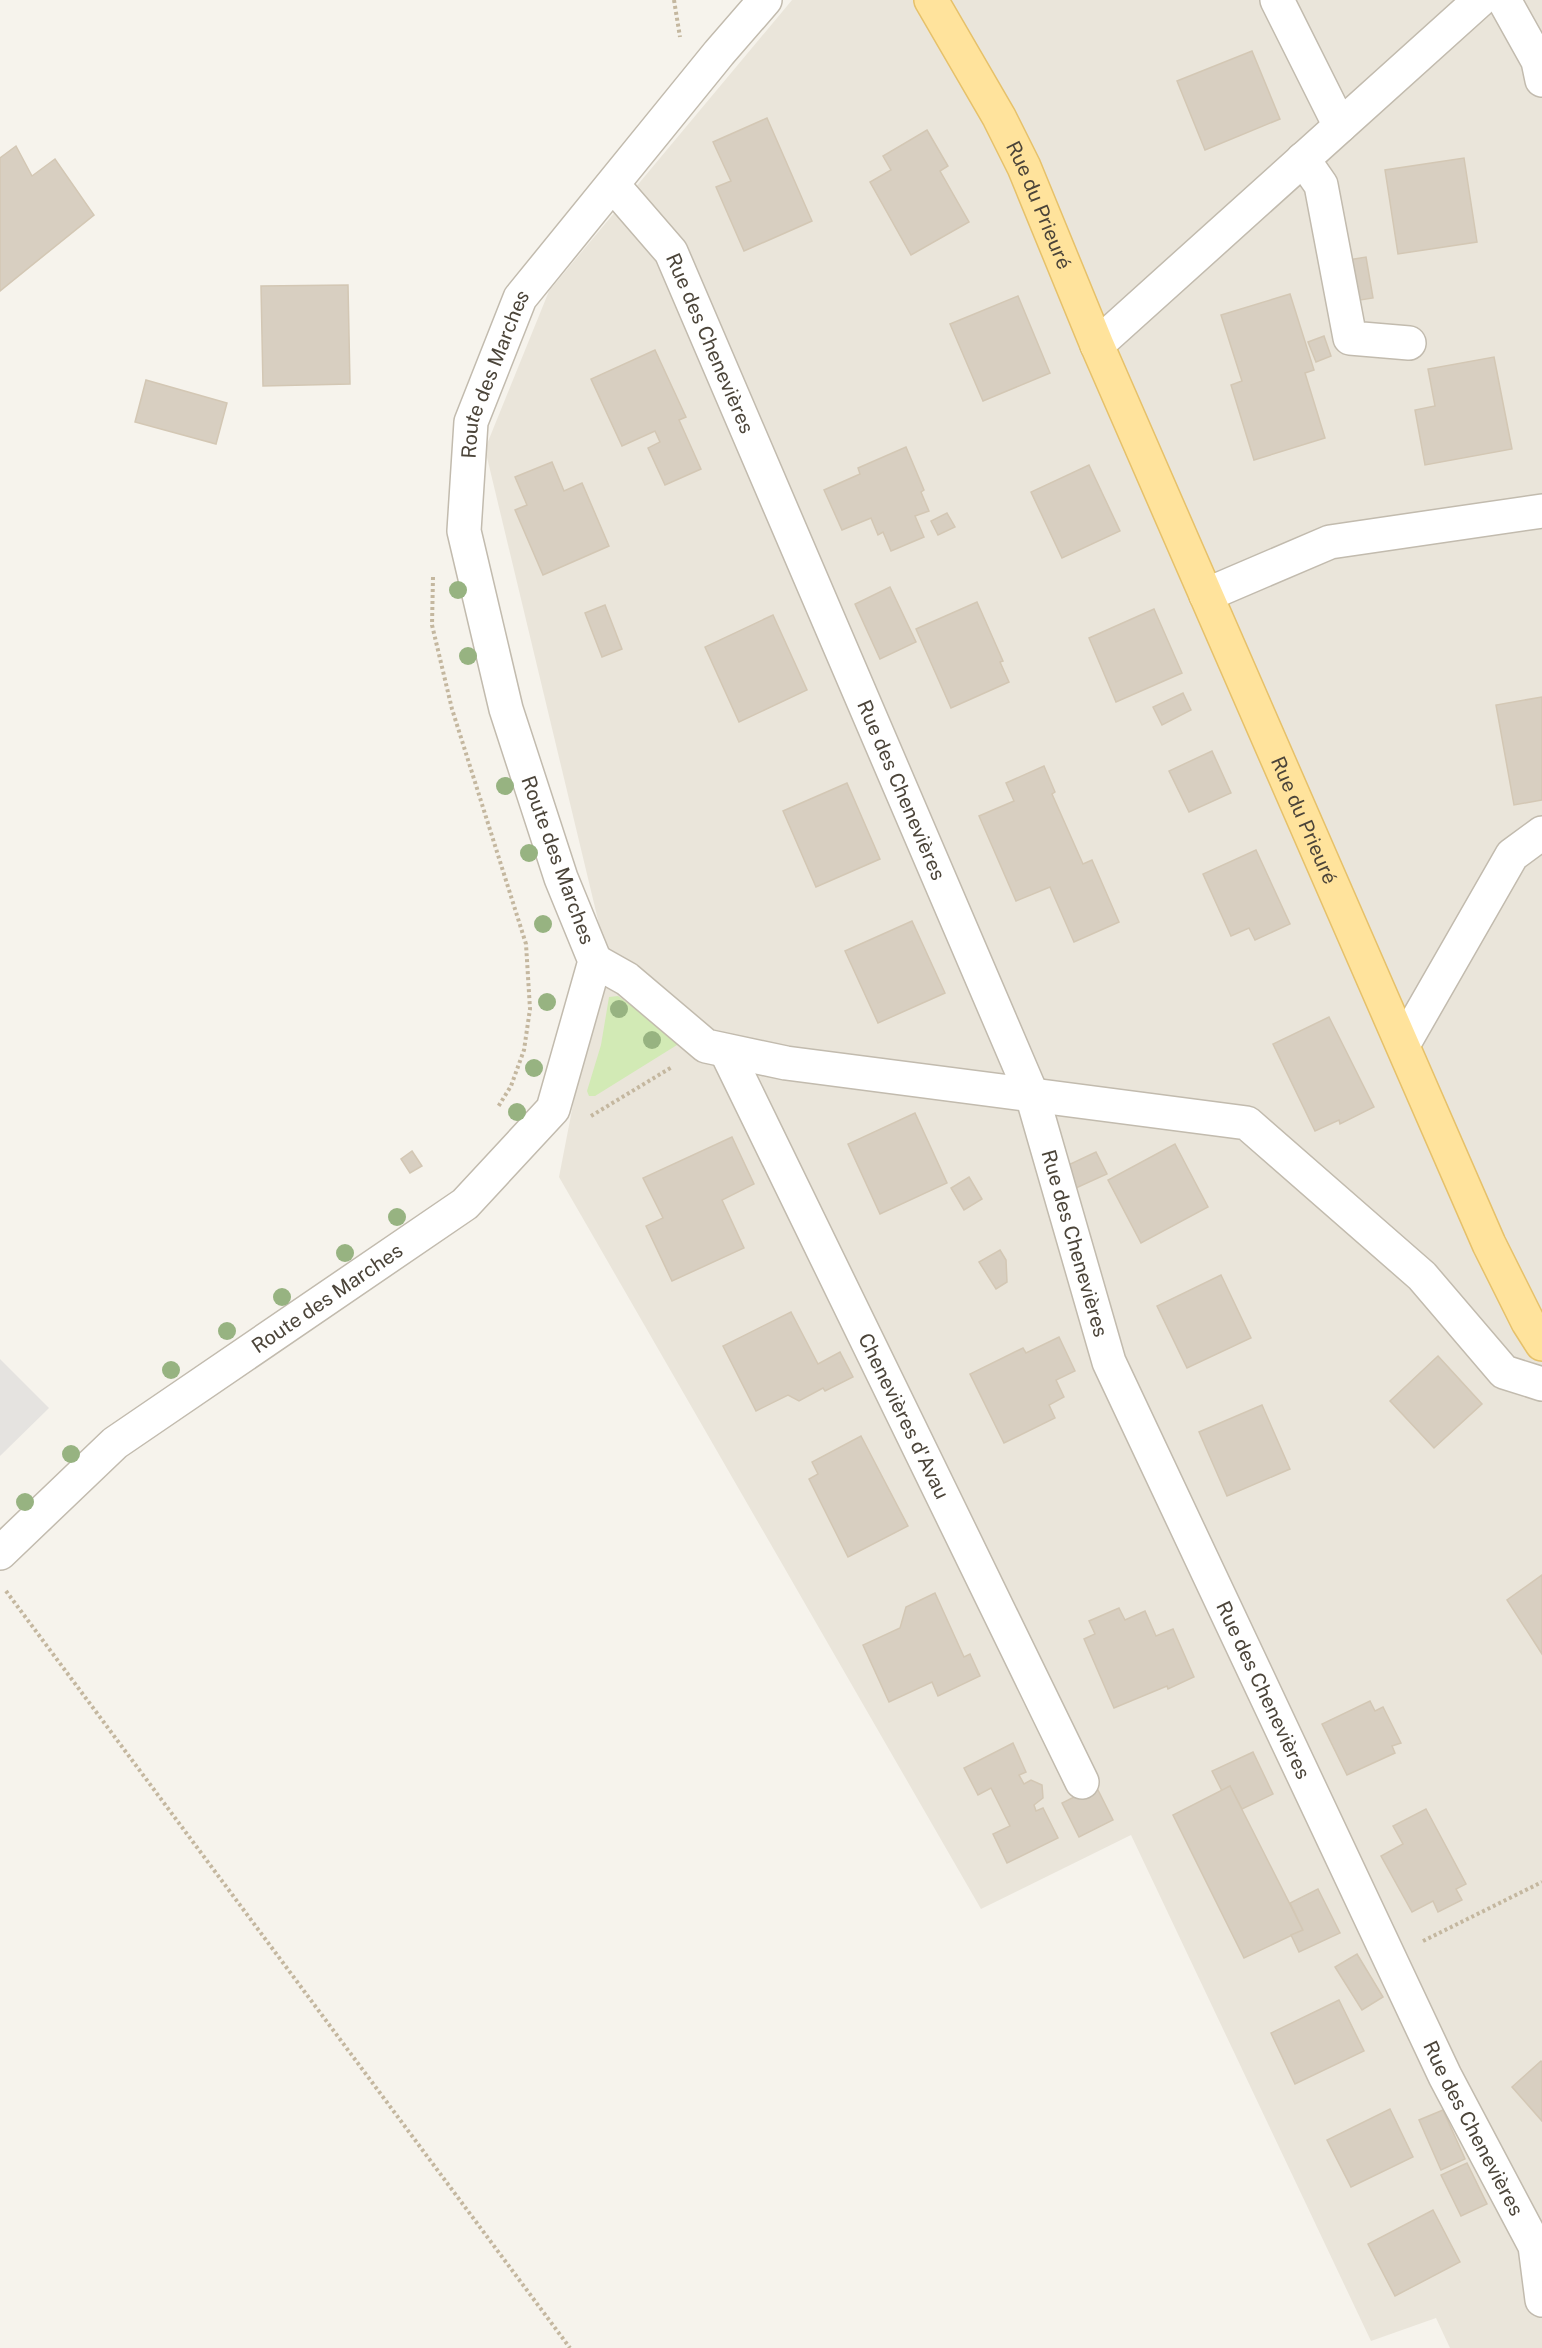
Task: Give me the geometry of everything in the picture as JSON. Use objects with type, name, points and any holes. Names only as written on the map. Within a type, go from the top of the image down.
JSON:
[{"type":"main road","name":"Rue du Prieuré","points":[[909,0],[950,40],[972,69]]},
{"type":"main road","name":"Rue du Prieuré","points":[[931,0],[972,69],[1024,167],[1097,345],[1489,1244],[1542,1344]]},
{"type":"street","name":"Route des Marches","points":[[719,53],[734,0]]},
{"type":"street","name":"Route des Marches","points":[[0,1553],[115,1443],[465,1204],[553,1109],[595,961],[561,878],[506,709],[464,531],[471,422],[520,298],[719,53],[765,0]]},
{"type":"street","points":[[1277,0],[1340,126]]},
{"type":"street","points":[[1097,345],[1480,0]]},
{"type":"street","points":[[1504,0],[1538,61],[1542,80]]},
{"type":"street","points":[[1303,159],[1321,185],[1350,338],[1409,343]]},
{"type":"street","name":"Rue des Chenevières","points":[[613,185],[671,252],[1032,1095],[1109,1362],[1445,2076],[1535,2246],[1542,2300]]},
{"type":"street","points":[[1206,595],[1330,542],[1542,511]]},
{"type":"street","points":[[1403,1045],[1512,855],[1542,833]]},
{"type":"street","points":[[595,961],[627,979],[716,1048],[786,1063],[1247,1123],[1422,1276],[1504,1372],[1542,1384]]},
{"type":"street","name":"Chenevières d'Avau","points":[[716,1048],[1082,1782]]},
{"type":"path","points":[[433,566],[432,625],[452,710],[526,944],[530,1009],[524,1050],[511,1086],[498,1108]]},
{"type":"path","points":[[589,1117],[716,1048]]},
{"type":"path","points":[[0,1584],[570,2348]]},
{"type":"path","points":[[1389,1957],[1542,1882]]},
{"type":"shaded area","points":[[792,0],[1542,0],[1542,2348],[1450,2348],[1436,2318],[1371,2341],[1131,1835],[981,1909],[559,1177],[604,945],[485,449],[549,291]]},
{"type":"shaded area","points":[[0,1359],[49,1408],[0,1456]]},
{"type":"green space","points":[[618,996],[676,1038],[677,1045],[595,1096],[589,1096],[587,1091],[601,1045],[609,997]]},
{"type":"building","points":[[1252,51],[1280,119],[1205,150],[1177,81]]},
{"type":"building","points":[[767,118],[812,221],[744,251],[716,187],[731,181],[713,142]]},
{"type":"building","points":[[927,130],[948,166],[940,171],[969,222],[911,255],[870,182],[891,170],[883,156]]},
{"type":"building","points":[[16,146],[32,176],[55,159],[94,215],[0,291],[0,158]]},
{"type":"building","points":[[1464,158],[1477,242],[1398,254],[1385,170]]},
{"type":"building","points":[[1366,257],[1373,298],[1348,302],[1341,261]]},
{"type":"building","points":[[348,285],[350,384],[263,386],[261,286]]},
{"type":"building","points":[[1290,294],[1314,370],[1305,373],[1325,438],[1254,460],[1231,385],[1242,381],[1221,315]]},
{"type":"building","points":[[1018,296],[1050,373],[983,401],[950,324]]},
{"type":"building","points":[[1324,336],[1331,356],[1316,362],[1308,342]]},
{"type":"building","points":[[655,350],[686,417],[679,420],[701,469],[665,485],[648,448],[660,442],[655,431],[622,446],[591,379]]},
{"type":"building","points":[[1494,357],[1512,449],[1425,465],[1415,410],[1435,406],[1428,369]]},
{"type":"building","points":[[146,380],[227,403],[216,444],[135,422]]},
{"type":"building","points":[[906,447],[924,490],[921,492],[929,511],[915,516],[924,537],[891,551],[883,532],[878,535],[871,518],[842,530],[824,490],[860,474],[858,468]]},
{"type":"building","points":[[552,462],[564,491],[582,483],[609,546],[543,575],[515,510],[527,505],[515,477]]},
{"type":"building","points":[[1089,465],[1120,531],[1062,558],[1031,492]]},
{"type":"building","points":[[947,513],[955,527],[938,535],[931,521]]},
{"type":"building","points":[[890,587],[916,642],[880,659],[855,604]]},
{"type":"building","points":[[977,602],[1003,661],[1000,662],[1009,682],[951,708],[916,629]]},
{"type":"building","points":[[605,605],[622,649],[602,657],[585,613]]},
{"type":"building","points":[[1154,609],[1182,673],[1116,702],[1089,638]]},
{"type":"building","points":[[773,615],[807,690],[739,722],[705,647]]},
{"type":"building","points":[[1183,693],[1191,710],[1162,725],[1153,707]]},
{"type":"building","points":[[1542,697],[1542,800],[1514,805],[1496,705]]},
{"type":"building","points":[[1212,751],[1231,793],[1189,812],[1169,771]]},
{"type":"building","points":[[1044,766],[1055,792],[1052,794],[1083,864],[1092,860],[1119,922],[1074,942],[1050,887],[1016,901],[979,816],[1014,801],[1006,783]]},
{"type":"building","points":[[847,783],[880,859],[816,887],[783,811]]},
{"type":"building","points":[[1256,850],[1290,924],[1255,940],[1249,928],[1231,936],[1203,874]]},
{"type":"building","points":[[912,921],[945,993],[878,1023],[845,951]]},
{"type":"building","points":[[1329,1017],[1374,1107],[1340,1124],[1339,1120],[1315,1131],[1273,1044]]},
{"type":"building","points":[[915,1113],[947,1183],[880,1214],[848,1144]]},
{"type":"building","points":[[732,1137],[754,1184],[722,1200],[744,1248],[672,1281],[646,1226],[663,1218],[643,1178]]},
{"type":"building","points":[[1175,1144],[1208,1207],[1141,1243],[1108,1180]]},
{"type":"building","points":[[412,1151],[422,1166],[410,1173],[401,1159]]},
{"type":"building","points":[[1096,1152],[1107,1174],[1076,1188],[1066,1166]]},
{"type":"building","points":[[969,1177],[982,1199],[964,1210],[951,1188]]},
{"type":"building","points":[[1000,1250],[1006,1260],[1007,1282],[996,1289],[979,1262]]},
{"type":"building","points":[[1221,1275],[1251,1338],[1187,1368],[1157,1306]]},
{"type":"building","points":[[791,1312],[818,1364],[840,1352],[853,1377],[825,1391],[823,1388],[799,1401],[788,1395],[756,1411],[723,1346]]},
{"type":"building","points":[[1059,1337],[1075,1371],[1056,1380],[1064,1397],[1049,1405],[1055,1418],[1004,1443],[970,1374],[1023,1348],[1026,1353]]},
{"type":"building","points":[[1438,1356],[1482,1404],[1434,1448],[1390,1401]]},
{"type":"building","points":[[1262,1405],[1290,1469],[1227,1496],[1199,1432]]},
{"type":"building","points":[[861,1436],[908,1526],[848,1557],[809,1479],[818,1474],[812,1462]]},
{"type":"building","points":[[1542,1575],[1542,1654],[1507,1600]]},
{"type":"building","points":[[935,1593],[964,1657],[970,1654],[980,1676],[938,1696],[932,1682],[889,1702],[863,1645],[900,1628],[906,1607]]},
{"type":"building","points":[[1119,1608],[1125,1620],[1145,1611],[1156,1636],[1173,1629],[1194,1677],[1114,1708],[1084,1639],[1095,1634],[1089,1621]]},
{"type":"building","points":[[1370,1701],[1375,1711],[1383,1707],[1401,1743],[1392,1746],[1395,1753],[1347,1775],[1322,1724]]},
{"type":"building","points":[[1013,1743],[1026,1772],[1019,1775],[1024,1784],[1031,1780],[1042,1785],[1043,1798],[1034,1805],[1036,1811],[1043,1808],[1058,1838],[1007,1863],[993,1834],[1010,1826],[991,1788],[978,1795],[964,1768]]},
{"type":"building","points":[[1253,1752],[1273,1794],[1242,1809],[1230,1786],[1222,1791],[1212,1771]]},
{"type":"building","points":[[1096,1786],[1113,1820],[1079,1837],[1062,1803]]},
{"type":"building","points":[[1230,1786],[1303,1930],[1244,1958],[1173,1815]]},
{"type":"building","points":[[1426,1809],[1466,1884],[1456,1889],[1462,1900],[1438,1912],[1433,1901],[1412,1912],[1381,1856],[1403,1844],[1393,1826]]},
{"type":"building","points":[[1318,1889],[1340,1933],[1299,1952],[1291,1935],[1303,1930],[1290,1903]]},
{"type":"building","points":[[1357,1954],[1383,1997],[1362,2010],[1335,1967]]},
{"type":"building","points":[[1339,2000],[1364,2051],[1295,2084],[1271,2033]]},
{"type":"building","points":[[1542,2062],[1542,2121],[1512,2087]]},
{"type":"building","points":[[1390,2109],[1413,2157],[1351,2187],[1327,2140]]},
{"type":"building","points":[[1443,2110],[1465,2159],[1441,2170],[1419,2120]]},
{"type":"building","points":[[1467,2163],[1487,2204],[1461,2216],[1441,2175]]},
{"type":"building","points":[[1433,2210],[1460,2262],[1395,2296],[1368,2244]]}]
